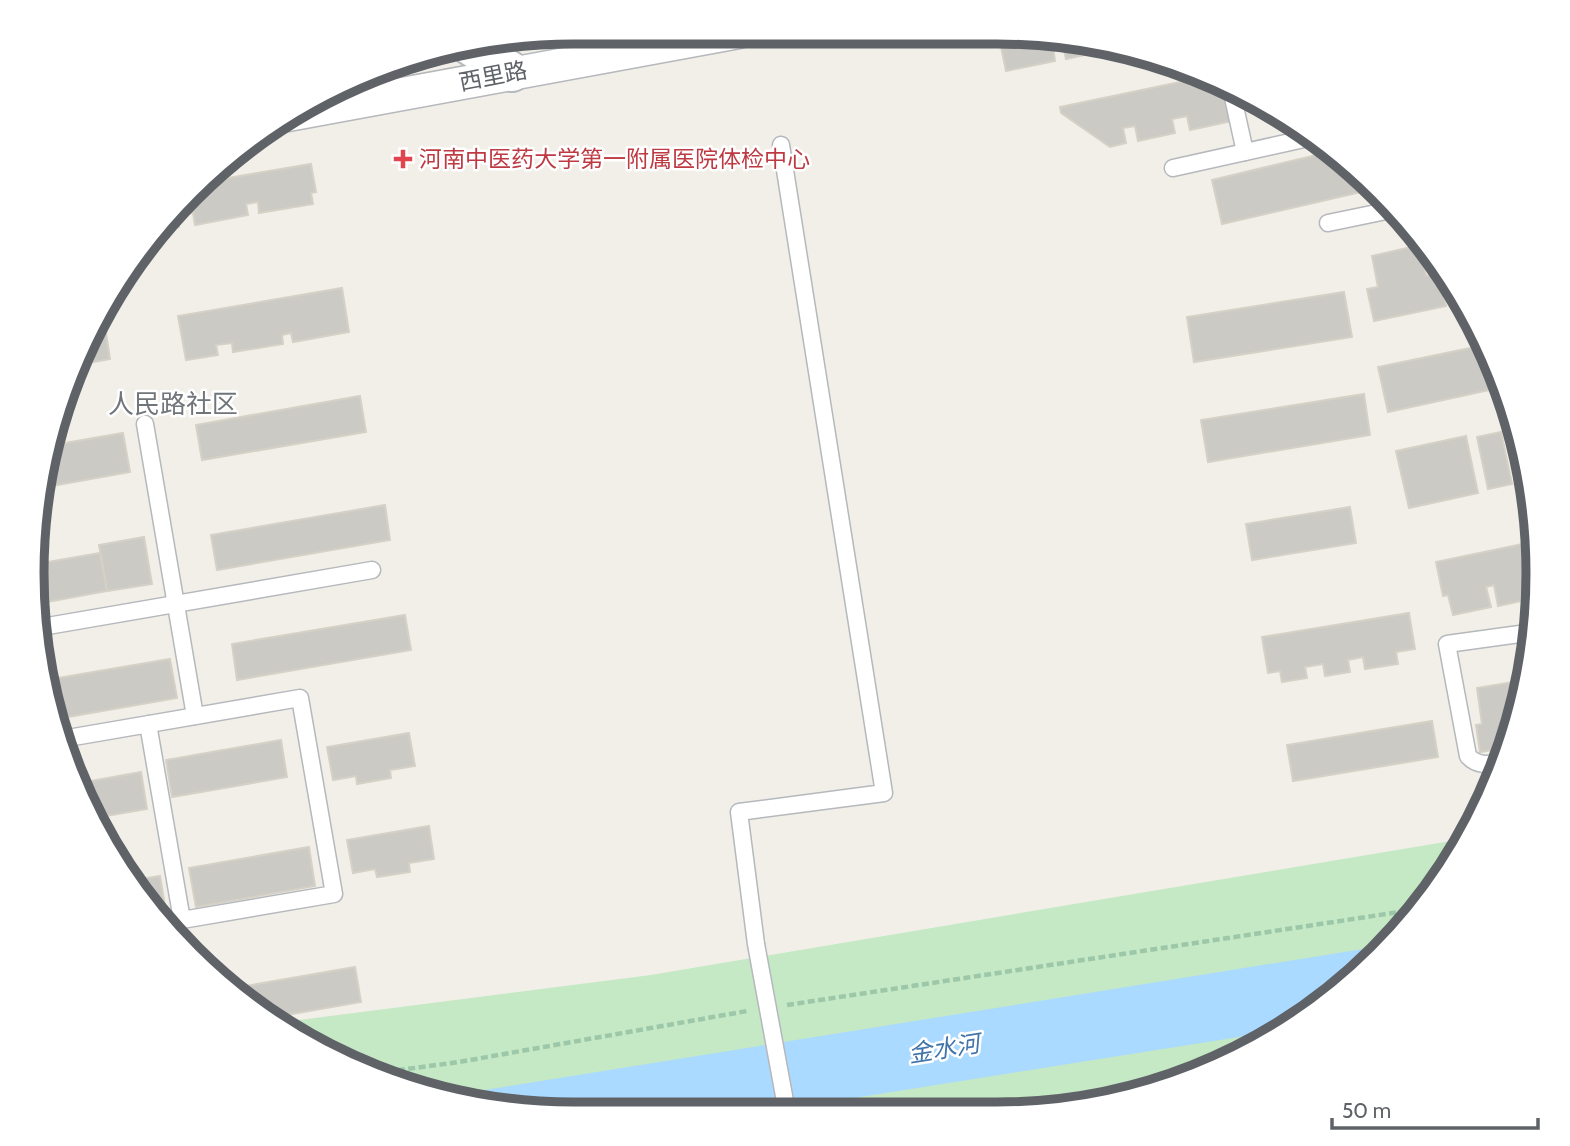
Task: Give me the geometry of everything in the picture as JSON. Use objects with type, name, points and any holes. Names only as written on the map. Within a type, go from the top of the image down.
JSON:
[{"type":"street","name":"西里路","points":[[316,110],[671,44]]},
{"type":"street","points":[[480,52],[512,72]]},
{"type":"lane","points":[[1233,99],[1245,152]]},
{"type":"lane","points":[[1173,168],[1300,140]]},
{"type":"lane","points":[[781,145],[884,793],[739,812],[756,944],[785,1102]]},
{"type":"lane","points":[[1328,223],[1383,212]]},
{"type":"lane","points":[[145,424],[195,716]]},
{"type":"lane","points":[[47,626],[372,570]]},
{"type":"lane","points":[[1490,764],[1474,762],[1468,756],[1447,644],[1523,634]]},
{"type":"lane","points":[[70,738],[148,724],[300,698],[334,894],[181,920],[148,724]]},
{"type":"path","points":[[780,1006],[1404,911]]},
{"type":"path","points":[[394,1071],[459,1062],[755,1010]]},
{"type":"green space","points":[[1453,841],[1417,895],[1395,922],[1346,971],[1291,1013],[1231,1048],[1200,1062],[1134,1084],[1066,1098],[997,1102],[573,1102],[504,1098],[403,1074],[339,1048],[292,1021],[651,975]]},
{"type":"water","name":"金水河","points":[[1370,948],[1319,993],[1256,1034],[829,1102],[573,1102],[504,1098],[471,1092]]},
{"type":"building","points":[[1000,44],[1057,47],[1053,48],[1055,61],[1006,71]]},
{"type":"building","points":[[1063,48],[1094,53],[1066,59]]},
{"type":"building","points":[[1189,80],[1227,96],[1232,121],[1190,130],[1187,116],[1172,119],[1175,133],[1138,141],[1135,126],[1123,128],[1126,143],[1110,147],[1061,113],[1060,107]]},
{"type":"building","points":[[1320,154],[1363,192],[1222,224],[1212,180]]},
{"type":"building","points":[[311,164],[316,192],[311,193],[313,204],[259,213],[258,202],[246,204],[248,215],[195,225],[193,213],[184,215],[219,179]]},
{"type":"building","points":[[1413,247],[1423,259],[1426,276],[1434,274],[1442,287],[1446,306],[1374,321],[1367,289],[1378,287],[1372,256]]},
{"type":"building","points":[[342,288],[349,332],[293,342],[291,333],[282,335],[283,344],[233,352],[232,343],[216,345],[218,355],[186,360],[178,316]]},
{"type":"building","points":[[1344,292],[1352,337],[1194,362],[1187,317]]},
{"type":"building","points":[[105,326],[110,359],[87,363]]},
{"type":"building","points":[[1476,347],[1493,389],[1388,412],[1378,367]]},
{"type":"building","points":[[1364,394],[1370,435],[1208,462],[1201,420]]},
{"type":"building","points":[[360,396],[366,432],[202,460],[196,425]]},
{"type":"building","points":[[1501,432],[1512,484],[1488,489],[1477,437]]},
{"type":"building","points":[[123,433],[130,472],[51,486],[60,444]]},
{"type":"building","points":[[1466,436],[1478,493],[1409,508],[1396,451]]},
{"type":"building","points":[[385,505],[390,540],[217,570],[211,535]]},
{"type":"building","points":[[1350,507],[1356,543],[1252,560],[1246,524]]},
{"type":"building","points":[[144,537],[152,584],[107,591],[99,545]]},
{"type":"building","points":[[1525,543],[1525,600],[1498,606],[1494,585],[1486,587],[1491,607],[1453,615],[1448,595],[1443,596],[1436,562]]},
{"type":"building","points":[[100,553],[107,591],[45,602],[44,563]]},
{"type":"building","points":[[1409,613],[1415,649],[1396,652],[1398,664],[1365,669],[1363,657],[1348,660],[1350,672],[1325,676],[1323,664],[1305,667],[1307,678],[1282,682],[1280,671],[1268,673],[1262,637]]},
{"type":"building","points":[[405,615],[411,650],[237,680],[232,644]]},
{"type":"building","points":[[170,659],[177,698],[64,718],[55,679]]},
{"type":"building","points":[[1515,682],[1496,749],[1480,752],[1476,725],[1482,724],[1477,688]]},
{"type":"building","points":[[1432,721],[1438,757],[1293,781],[1287,745]]},
{"type":"building","points":[[409,733],[415,766],[390,770],[391,778],[357,784],[356,776],[333,780],[327,747]]},
{"type":"building","points":[[281,740],[287,777],[172,797],[166,760]]},
{"type":"building","points":[[141,772],[147,809],[103,817],[87,782]]},
{"type":"building","points":[[429,826],[434,859],[409,863],[410,872],[377,877],[375,869],[353,873],[347,840]]},
{"type":"building","points":[[309,847],[315,886],[196,907],[189,868]]},
{"type":"building","points":[[160,876],[166,911],[153,895],[142,879]]},
{"type":"building","points":[[355,967],[361,1002],[283,1016],[243,986]]},
{"type":"place","name":"河南中医药大学第一附属医院体检中心","points":[[403,159]]},
{"type":"district","name":"人民路社区","points":[[173,404]]}]
